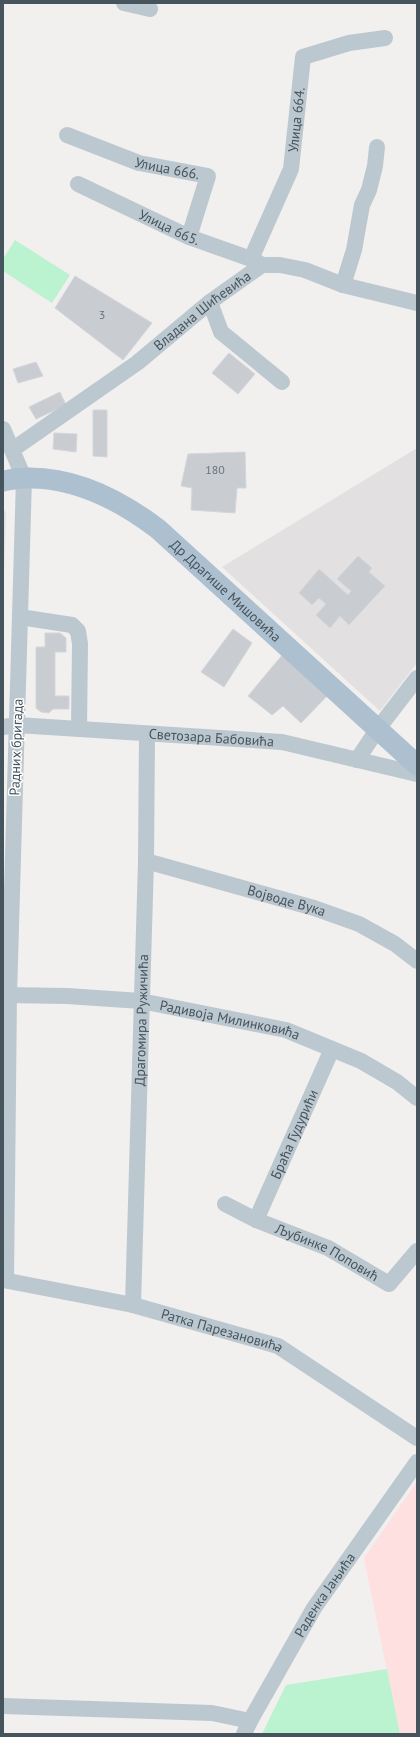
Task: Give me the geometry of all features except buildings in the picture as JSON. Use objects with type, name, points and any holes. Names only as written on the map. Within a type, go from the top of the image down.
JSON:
[{"type":"main road","name":"Др Драгише Мишовића","points":[[3,481],[24,478],[60,482],[88,489],[118,503],[142,518],[158,529],[417,765]]},
{"type":"street","points":[[124,3],[150,9]]},
{"type":"street","name":"Улица 664.","points":[[257,262],[291,169],[303,57],[349,43],[386,38]]},
{"type":"street","name":"Улица 666.","points":[[67,135],[140,163],[208,176],[189,237]]},
{"type":"street","points":[[343,285],[354,250],[362,205],[369,190],[375,166],[377,147]]},
{"type":"street","name":"Улица 665.","points":[[78,184],[189,237],[257,262]]},
{"type":"street","name":"Владана Шићевића","points":[[12,450],[137,363],[257,262],[305,270],[343,285],[417,303]]},
{"type":"street","points":[[210,302],[221,332],[282,382]]},
{"type":"street","points":[[3,429],[24,478]]},
{"type":"street","name":"Радних бригада","points":[[4,1280],[10,726],[20,617],[24,478]]},
{"type":"street","points":[[20,617],[72,625],[78,631],[80,644],[79,729]]},
{"type":"street","points":[[357,760],[377,730],[417,678]]},
{"type":"street","name":"Светозара Бабовића","points":[[10,726],[282,742],[417,774]]},
{"type":"street","name":"Драгомира Ружичића","points":[[133,1305],[146,861],[147,734]]},
{"type":"street","name":"Војводе Вука","points":[[146,861],[314,908],[359,924],[395,944],[417,961]]},
{"type":"street","name":"Радивоја Милинковића","points":[[6,995],[67,996],[141,1001],[286,1030],[360,1061],[391,1078],[417,1098]]},
{"type":"street","name":"Браћа Гудурићи","points":[[256,1220],[332,1049]]},
{"type":"street","name":"Љубинке Поповић","points":[[225,1204],[256,1220],[328,1248],[389,1284],[417,1251]]},
{"type":"street","name":"Ратка Парезановића","points":[[4,1280],[133,1305],[278,1346],[417,1438]]},
{"type":"street","name":"Раденка Јањића","points":[[247,1727],[314,1608],[417,1462]]},
{"type":"street","points":[[3,1706],[212,1713],[247,1727]]},
{"type":"shaded area","points":[[417,448],[417,663],[380,711],[222,567]]},
{"type":"shaded area","points":[[3,507],[6,513],[3,603]]},
{"type":"shaded area","points":[[417,1482],[417,1734],[400,1734],[364,1558]]},
{"type":"green space","points":[[15,240],[70,275],[52,303],[3,271],[3,259]]},
{"type":"green space","points":[[387,1669],[400,1734],[262,1734],[286,1685]]}]
